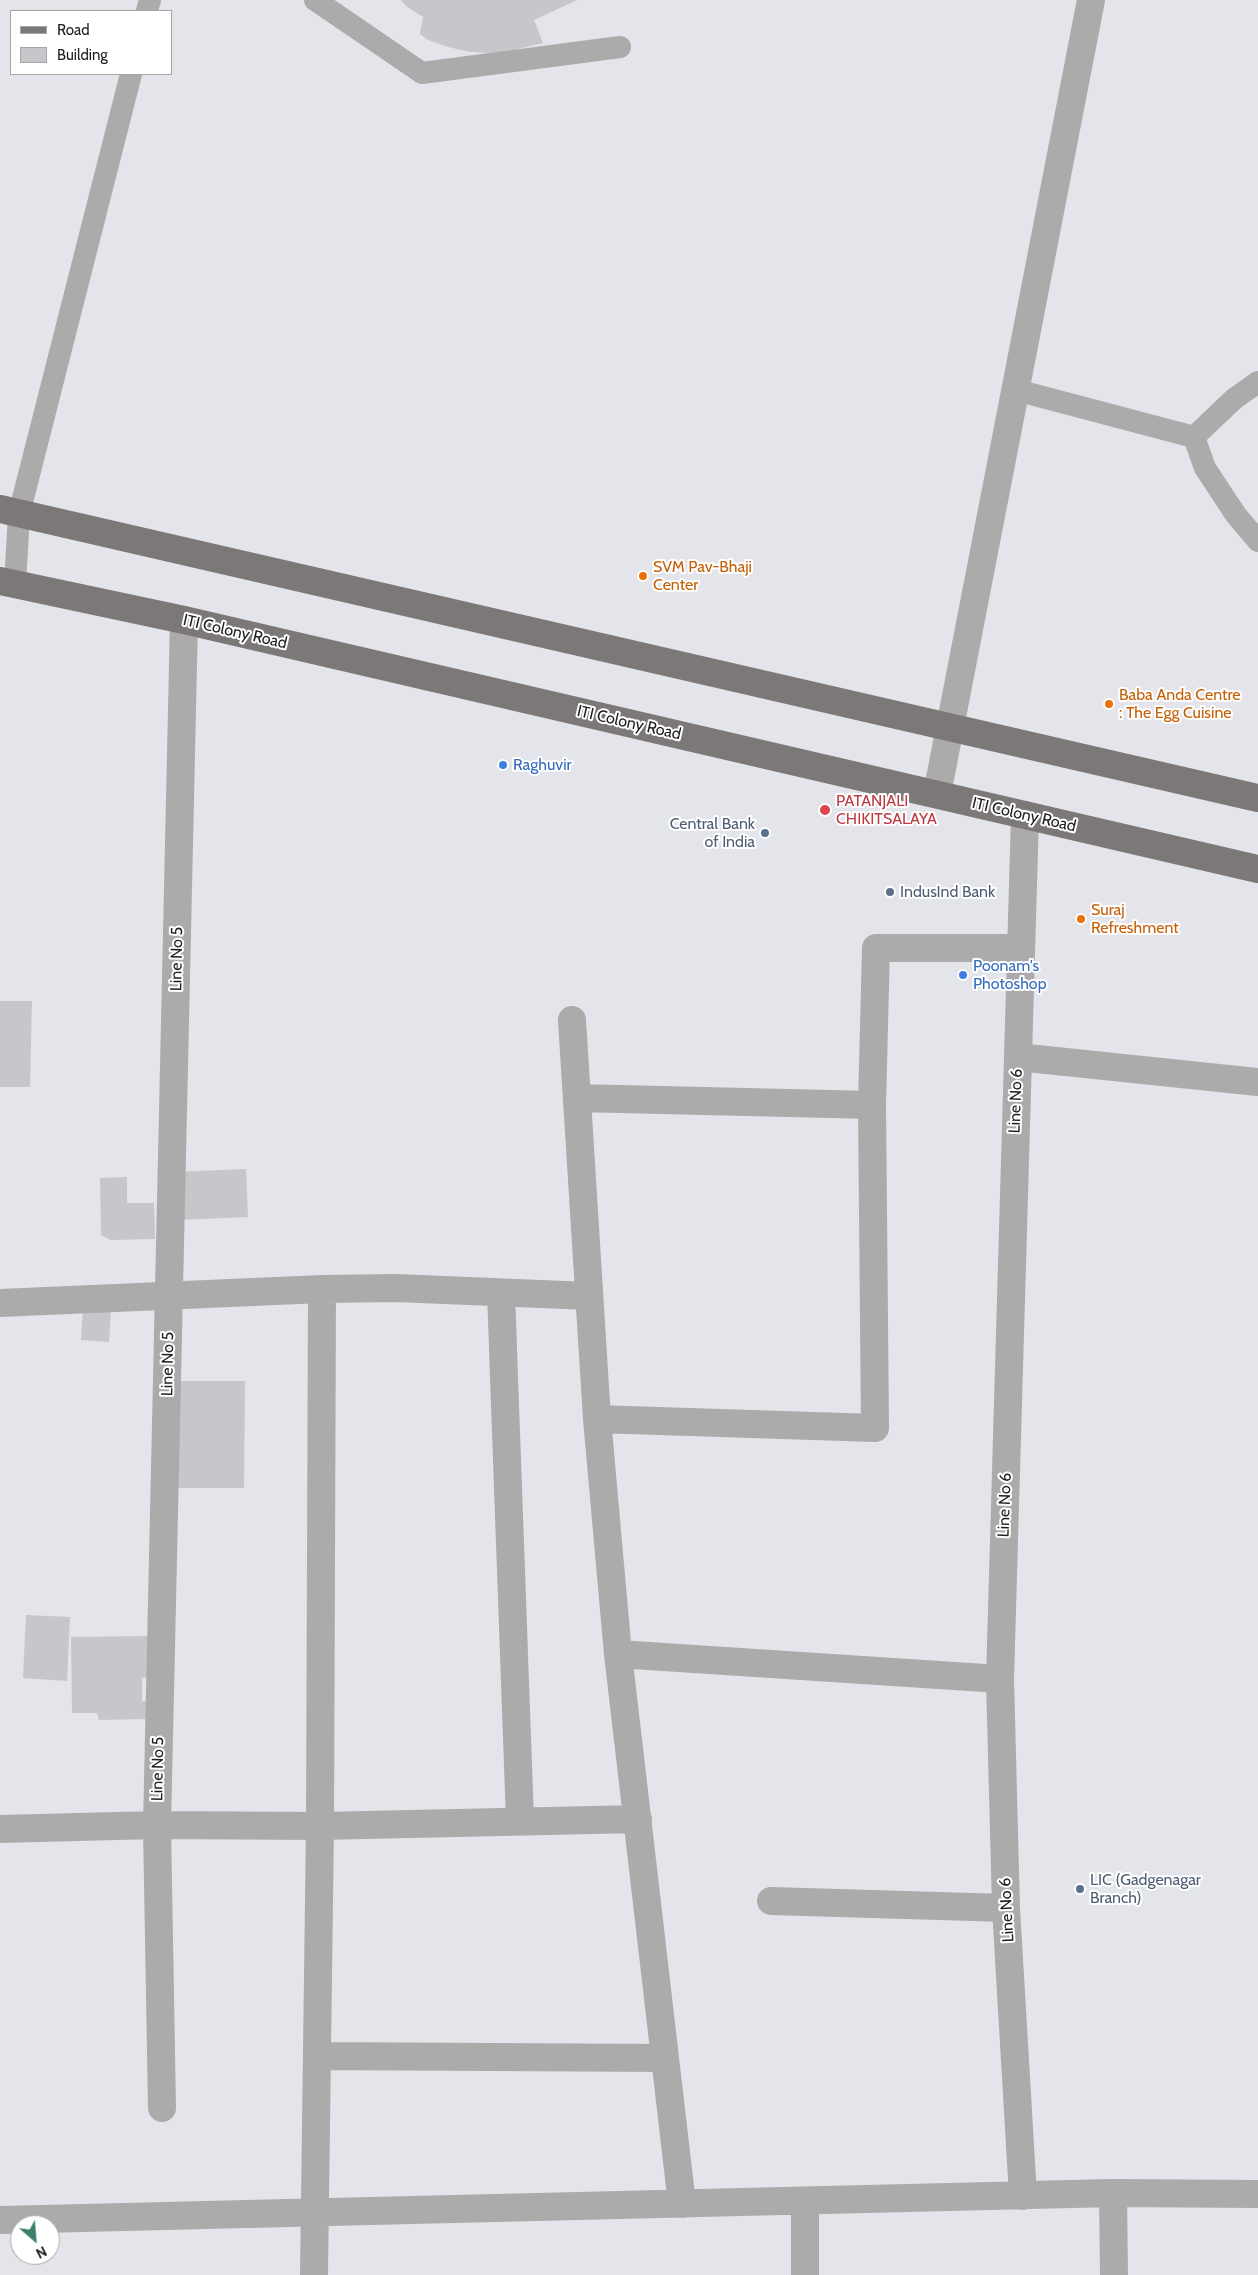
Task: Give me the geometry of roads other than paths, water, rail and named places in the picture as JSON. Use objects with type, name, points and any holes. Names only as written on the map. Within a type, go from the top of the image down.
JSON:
[{"type":"main road","points":[[9,511],[1258,798]]},
{"type":"main road","name":"ITI Colony Road","points":[[8,583],[184,620],[1258,869]]},
{"type":"street","points":[[937,794],[1091,0]]},
{"type":"street","name":"Line No 5","points":[[162,2108],[157,1825],[184,620]]},
{"type":"street","name":"Line No 6","points":[[1024,2196],[1006,1908],[1000,1679],[1025,815]]},
{"type":"street","points":[[597,1419],[875,1428],[872,1105],[876,948],[1021,948]]},
{"type":"street","points":[[572,1020],[588,1296],[618,1654],[682,2204]]},
{"type":"street","points":[[1018,1057],[1258,1082]]},
{"type":"street","points":[[576,1098],[872,1105]]},
{"type":"street","points":[[0,1303],[322,1289],[396,1288],[588,1296]]},
{"type":"street","points":[[314,2275],[320,1826],[322,1289]]},
{"type":"street","points":[[502,1293],[520,1821]]},
{"type":"street","points":[[618,1654],[1000,1679]]},
{"type":"street","points":[[0,1829],[157,1825],[320,1826],[638,1819]]},
{"type":"street","points":[[771,1902],[1006,1908]]},
{"type":"street","points":[[317,2056],[665,2058]]},
{"type":"street","points":[[1113,2193],[1114,2275]]},
{"type":"street","points":[[0,2220],[805,2202],[1113,2193],[1258,2194]]},
{"type":"street","points":[[805,2202],[805,2275]]},
{"type":"lane","points":[[315,0],[422,73],[620,47]]},
{"type":"lane","points":[[8,583],[9,511],[131,75]]},
{"type":"lane","points":[[1194,437],[1234,399],[1258,382]]},
{"type":"lane","points":[[1016,390],[1194,437]]},
{"type":"lane","points":[[1194,437],[1205,468],[1236,515],[1258,540]]},
{"type":"place","name":"SVM Pav-Bhaji Center","points":[[643,576]]},
{"type":"place","name":"Baba Anda Centre : The Egg Cuisine","points":[[1109,704]]},
{"type":"place","name":"Raghuvir","points":[[503,765]]},
{"type":"place","name":"PATANJALI CHIKITSALAYA","points":[[825,810]]},
{"type":"place","name":"Central Bank of India","points":[[765,833]]},
{"type":"place","name":"IndusInd Bank","points":[[890,892]]},
{"type":"place","name":"Suraj Refreshment","points":[[1081,919]]},
{"type":"place","name":"Poonam's Photoshop","points":[[963,975]]},
{"type":"place","name":"LIC (Gadgenagar Branch)","points":[[1080,1889]]}]
